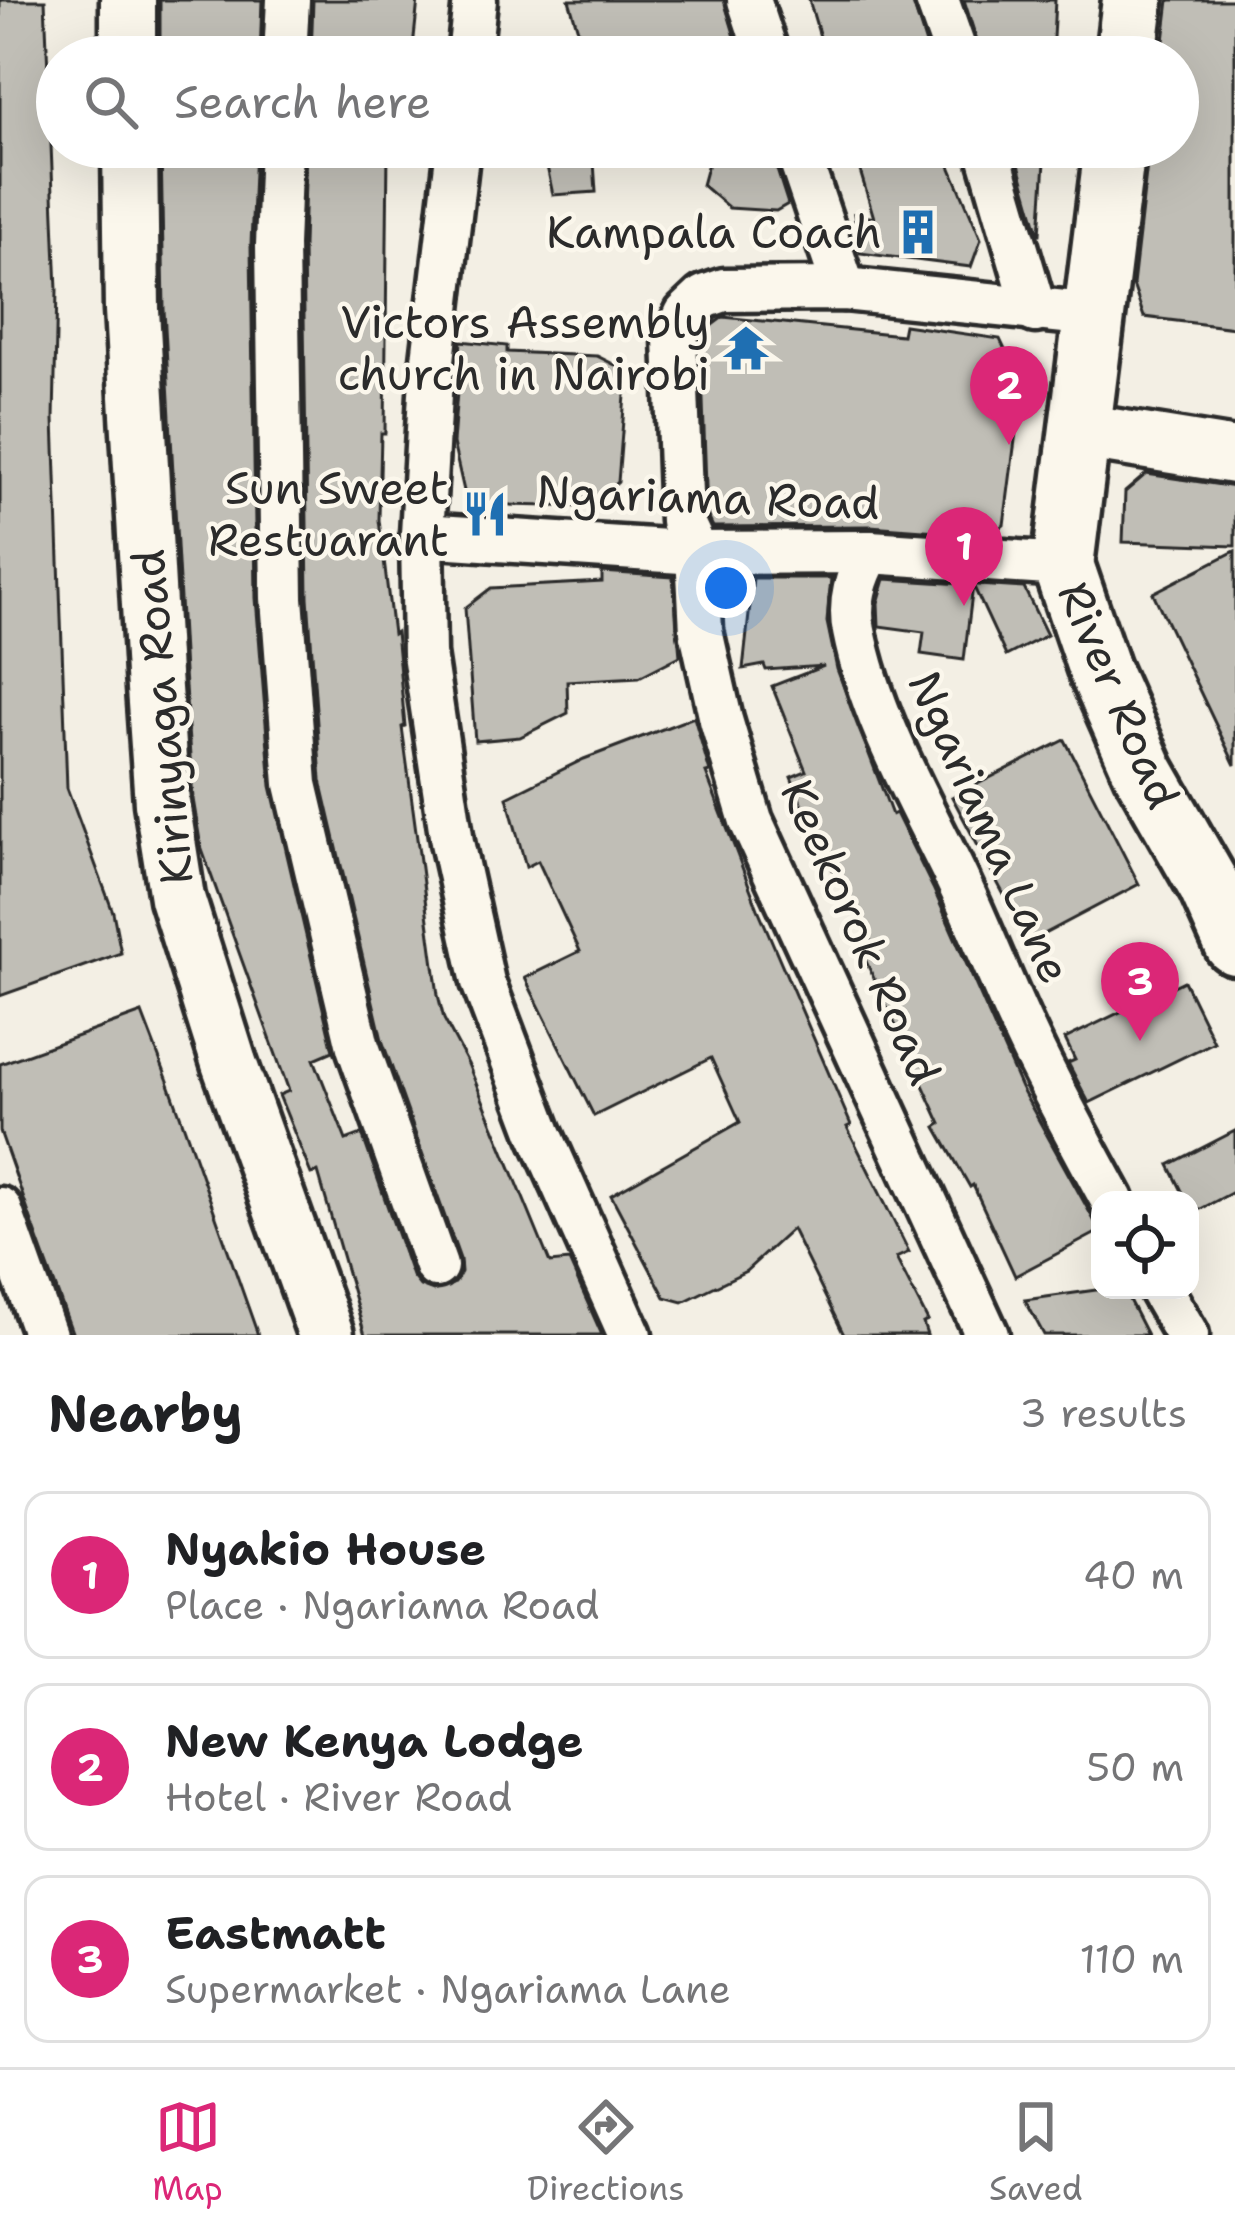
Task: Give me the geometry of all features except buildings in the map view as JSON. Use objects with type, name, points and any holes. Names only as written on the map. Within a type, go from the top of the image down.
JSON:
[{"type":"main road","points":[[1129,36],[1133,0]]},
{"type":"main road","name":"River Road","points":[[1112,168],[1063,565],[1099,670],[1144,772],[1209,886],[1235,944]]},
{"type":"street","points":[[128,0],[128,36]]},
{"type":"street","points":[[286,36],[287,0]]},
{"type":"street","points":[[471,36],[475,0]]},
{"type":"street","points":[[749,0],[760,36]]},
{"type":"street","points":[[937,0],[950,36]]},
{"type":"street","name":"Kirinyaga Road","points":[[130,168],[132,310],[153,674],[162,803],[177,898],[229,1064],[326,1335]]},
{"type":"street","points":[[280,168],[282,598],[296,784],[358,1047],[436,1266]]},
{"type":"street","points":[[456,168],[431,377],[422,536],[424,654],[452,842],[483,982],[540,1133],[630,1335]]},
{"type":"street","points":[[803,168],[844,289],[1094,315]]},
{"type":"street","points":[[993,168],[1035,310]]},
{"type":"street","name":"Keekorok Road","points":[[844,289],[724,290],[704,297],[686,314],[675,338],[682,521],[697,554],[701,631],[751,821],[987,1335]]},
{"type":"street","points":[[1082,417],[1235,421]]},
{"type":"street","points":[[1082,417],[1235,456]]},
{"type":"street","name":"Ngariama Road","points":[[422,536],[697,554],[870,552],[1063,565]]},
{"type":"street","name":"Ngariama Lane","points":[[870,552],[855,578],[853,603],[853,627],[866,674],[894,748],[1037,1059],[1107,1191]]},
{"type":"street","points":[[0,1209],[45,1335]]},
{"type":"street","points":[[1166,1299],[1187,1335]]},
{"type":"place","name":"Kampala Coach","points":[[918,232]]},
{"type":"place","name":"Victors Assembly church in Nairobi","points":[[746,348]]},
{"type":"place","name":"New Kenya Lodge","points":[[1009,445]]},
{"type":"place","name":"Sun Sweet Restuarant","points":[[485,514]]},
{"type":"place","name":"Nyakio House","points":[[964,606]]},
{"type":"place","name":"Eastmatt","points":[[1140,1041]]}]
